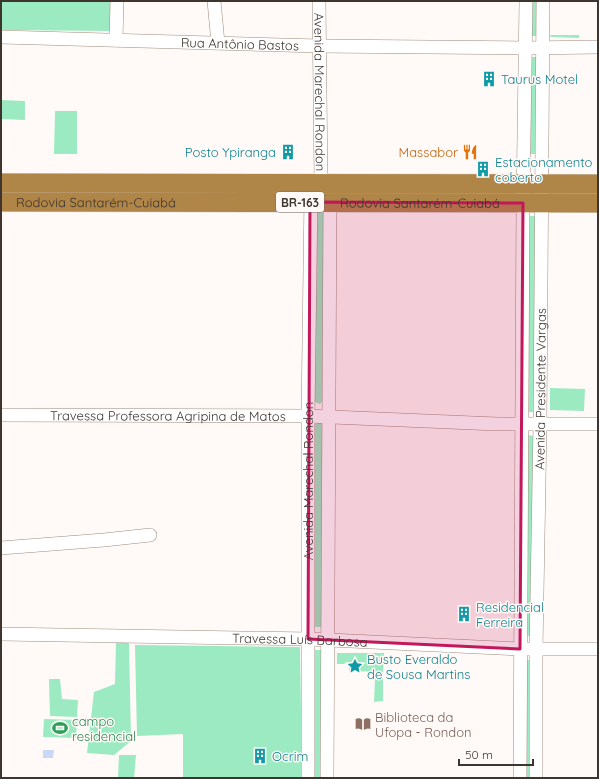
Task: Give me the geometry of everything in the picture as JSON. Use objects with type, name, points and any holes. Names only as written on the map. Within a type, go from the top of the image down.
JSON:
[{"type":"highway","name":"Rodovia Santarém-Cuiabá","points":[[1,183],[323,188],[598,184]]},
{"type":"highway","name":"Rodovia Santarém-Cuiabá","points":[[1,202],[310,202],[323,188]]},
{"type":"highway","name":"Rodovia Santarém-Cuiabá","points":[[323,188],[532,203],[598,203]]},
{"type":"street","points":[[116,40],[117,1]]},
{"type":"street","points":[[214,1],[218,43]]},
{"type":"street","name":"Avenida Marechal Rondon","points":[[319,1],[328,416],[327,778]]},
{"type":"street","name":"Avenida Presidente Vargas","points":[[526,1],[526,48],[533,184],[532,203],[540,425],[536,650],[536,778]]},
{"type":"street","name":"Avenida Presidente Vargas","points":[[520,778],[523,424],[533,184],[543,48],[543,1]]},
{"type":"street","name":"Rua Antônio Bastos","points":[[1,37],[320,46],[526,48],[598,47]]},
{"type":"street","name":"Avenida Marechal Rondon","points":[[308,778],[308,416],[310,202]]},
{"type":"street","name":"Travessa Professora Agripina de Matos","points":[[1,415],[328,416],[540,425],[598,424]]},
{"type":"street","points":[[1,548],[150,535]]},
{"type":"street","name":"Travessa Luís Barbosa","points":[[1,634],[308,639],[520,650],[598,649]]},
{"type":"highlighted area","points":[[310,202],[523,203],[520,649],[308,639]]},
{"type":"green space","points":[[1,1],[110,1],[110,31],[1,30]]},
{"type":"green space","points":[[530,1],[540,1],[537,36],[532,36]]},
{"type":"green space","points":[[550,35],[579,35],[579,38],[551,37]]},
{"type":"green space","points":[[530,57],[538,57],[536,154],[530,154]]},
{"type":"green space","points":[[1,100],[25,101],[25,120],[1,119]]},
{"type":"green space","points":[[55,111],[77,111],[77,154],[54,154]]},
{"type":"green space","points":[[315,209],[323,209],[323,400],[320,404],[314,401]]},
{"type":"green space","points":[[528,216],[536,216],[533,412],[529,412],[528,409]]},
{"type":"green space","points":[[550,388],[585,389],[584,411],[550,410]]},
{"type":"green space","points":[[320,422],[323,425],[321,627],[313,627],[314,425]]},
{"type":"green space","points":[[528,435],[533,436],[534,439],[530,636],[526,636],[526,439]]},
{"type":"green space","points":[[116,640],[129,641],[131,741],[114,755],[87,753],[94,692],[115,684]]},
{"type":"green space","points":[[135,645],[300,647],[302,778],[183,778],[183,734],[137,736]]},
{"type":"green space","points":[[314,650],[321,650],[321,778],[314,778]]},
{"type":"green space","points":[[337,653],[384,653],[383,672],[349,671],[349,664],[337,664]]},
{"type":"green space","points":[[525,660],[532,660],[533,778],[525,778]]},
{"type":"green space","points":[[375,678],[383,678],[383,701],[374,702]]},
{"type":"green space","points":[[49,679],[60,679],[62,699],[78,700],[77,717],[50,716]]},
{"type":"green space","name":"campo residencial","points":[[44,719],[77,720],[76,738],[43,737]]},
{"type":"green space","points":[[119,755],[136,755],[134,778],[118,778]]},
{"type":"water","points":[[43,750],[54,750],[53,758],[43,758]]},
{"type":"place","name":"Taurus Motel","points":[[489,79]]},
{"type":"place","name":"Posto Ypiranga","points":[[288,152]]},
{"type":"place","name":"Massabor","points":[[470,152]]},
{"type":"place","name":"Estacionamento coberto","points":[[483,169]]},
{"type":"place","name":"Residencial Ferreira","points":[[464,614]]},
{"type":"place","name":"Busto Everaldo de Sousa Martins","points":[[355,666]]},
{"type":"place","name":"Biblioteca da Ufopa - Rondon","points":[[363,724]]},
{"type":"place","name":"campo residencial","points":[[60,728]]},
{"type":"place","name":"Ocrim","points":[[260,756]]}]
